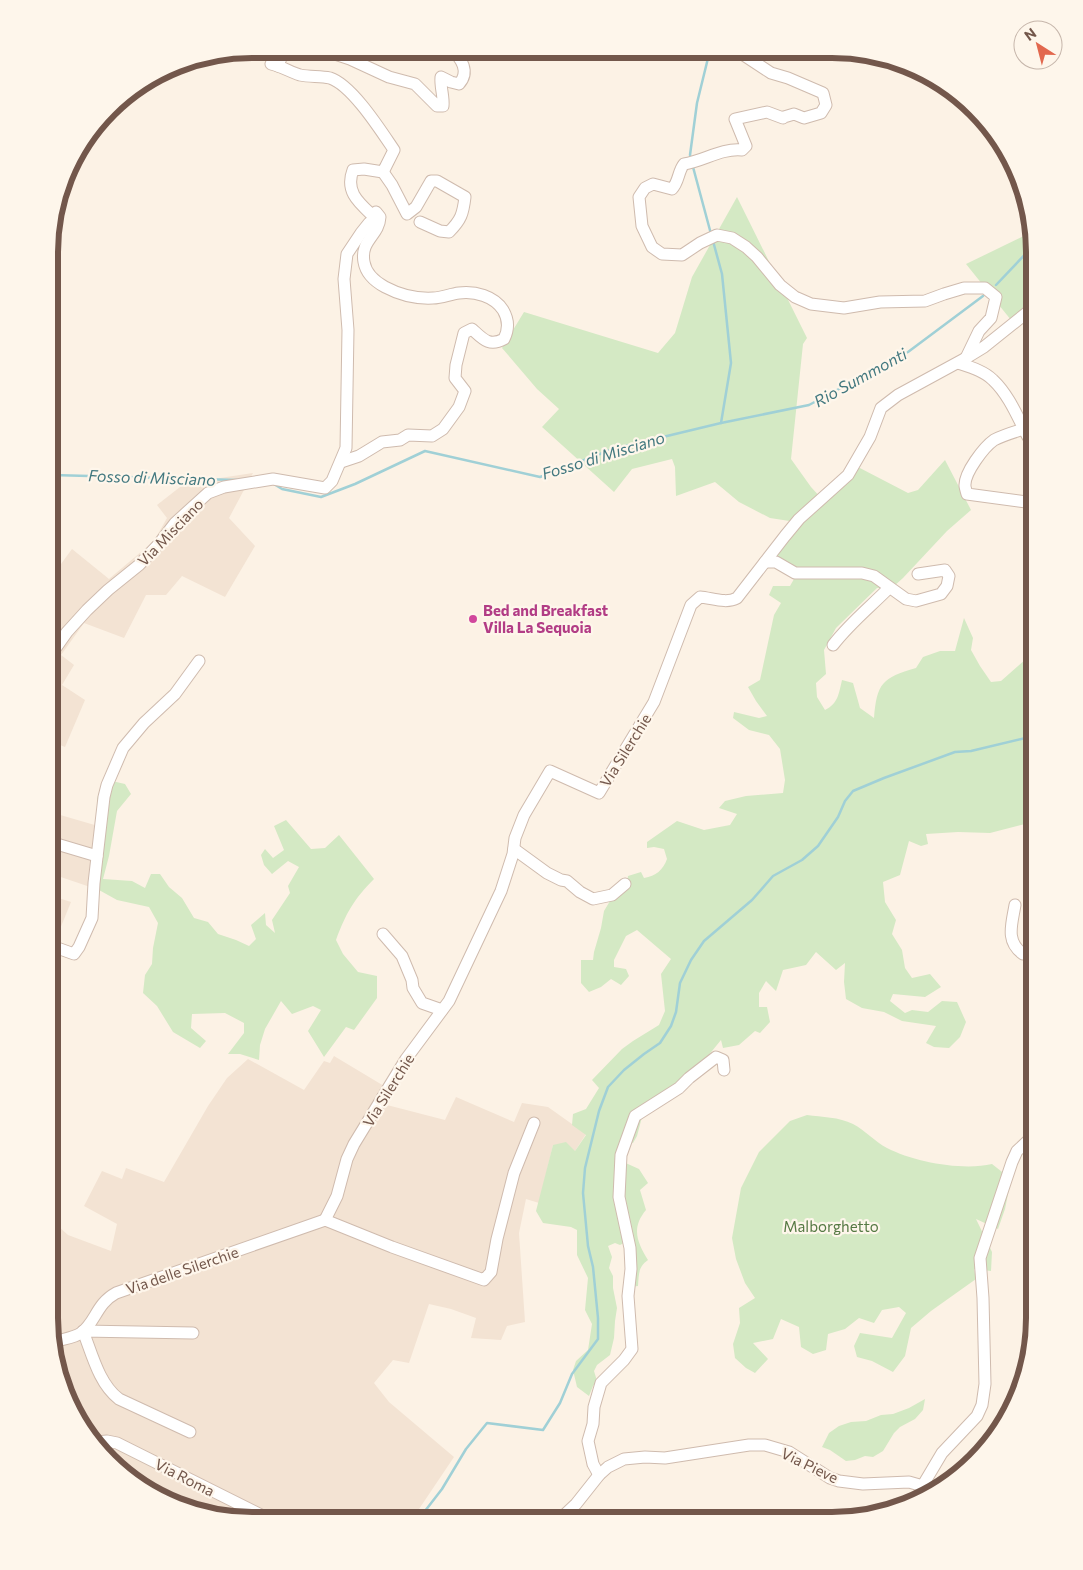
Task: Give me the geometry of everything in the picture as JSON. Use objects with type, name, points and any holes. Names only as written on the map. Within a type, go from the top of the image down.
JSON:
[{"type":"street","points":[[280,58],[275,65],[289,72],[302,76],[332,79],[344,85],[368,113],[394,150],[383,172]]},
{"type":"street","points":[[347,58],[390,77],[416,84],[437,106],[443,106],[444,95],[440,83],[441,77],[459,84],[464,79],[465,67],[460,58]]},
{"type":"street","points":[[748,58],[771,73],[823,93],[826,105],[820,113],[804,118],[794,114],[783,118],[767,112],[735,119],[746,146],[742,150],[724,151],[695,163],[684,164],[680,169],[676,185],[672,189],[653,184],[644,188],[639,197],[642,226],[652,247],[662,254],[682,255],[712,237],[732,238],[757,257],[780,285],[795,297],[812,304],[844,308],[880,302],[925,301],[964,288],[985,288],[996,297],[991,318],[979,331],[962,360]]},
{"type":"street","points":[[341,462],[359,456],[382,442],[400,440],[408,435],[432,436],[443,430],[459,407],[465,391],[455,378],[456,365],[464,333],[472,329],[486,341],[497,343],[504,339],[508,331],[508,324],[501,308],[484,294],[461,292],[434,298],[397,294],[379,284],[368,274],[363,260],[366,242],[380,224],[380,217],[376,212],[372,215],[359,204],[352,193],[350,178],[353,170],[364,169],[383,172],[407,214],[416,207],[431,181],[437,181],[465,197],[464,208],[458,223],[448,232],[440,231],[420,222]]},
{"type":"street","name":"Via Misciano","points":[[58,643],[87,610],[139,565],[158,545],[175,522],[208,493],[224,487],[273,479],[325,488],[332,480],[346,448],[348,330],[344,279],[347,254],[361,232],[373,220],[372,215]]},
{"type":"street","points":[[962,360],[984,347],[1026,313]]},
{"type":"street","points":[[962,360],[994,380],[1009,401],[1026,433]]},
{"type":"street","name":"Via Silerchie","points":[[325,1220],[337,1196],[347,1159],[354,1144],[406,1059],[449,1001],[495,906],[524,814],[550,771],[599,793],[654,702],[690,605],[700,596],[732,601],[737,598],[799,519],[848,475],[870,437],[881,408],[898,395],[962,360]]},
{"type":"street","points":[[1024,429],[993,441],[977,458],[966,479],[965,486],[968,494],[975,496],[1026,502]]},
{"type":"street","points":[[765,562],[776,562],[795,573],[862,573],[874,576],[906,599],[916,601],[941,594],[947,586],[949,576],[945,570],[918,574]]},
{"type":"street","points":[[833,645],[889,588]]},
{"type":"street","points":[[58,948],[74,954],[92,918],[102,807],[107,785],[123,748],[144,723],[174,694],[199,661]]},
{"type":"street","points":[[58,844],[97,856]]},
{"type":"street","points":[[514,849],[547,874],[567,881],[580,892],[593,898],[612,895],[625,884]]},
{"type":"street","points":[[1014,905],[1010,937],[1016,949],[1023,954],[1026,953]]},
{"type":"street","points":[[383,934],[402,956],[412,980],[413,988],[422,1002],[442,1010]]},
{"type":"street","points":[[599,1475],[593,1464],[588,1441],[593,1424],[594,1407],[601,1383],[632,1349],[628,1296],[632,1269],[620,1197],[621,1155],[635,1116],[679,1088],[688,1078],[716,1057],[723,1060],[724,1070]]},
{"type":"street","points":[[325,1220],[392,1247],[416,1254],[484,1280],[491,1272],[497,1239],[514,1173],[534,1123]]},
{"type":"street","points":[[922,1485],[942,1453],[977,1416],[982,1405],[985,1384],[980,1258],[1012,1162],[1017,1151],[1026,1143]]},
{"type":"street","name":"Via delle Silerchie","points":[[83,1331],[107,1298],[325,1220]]},
{"type":"street","points":[[83,1331],[100,1374],[112,1394],[190,1432]]},
{"type":"street","points":[[59,1340],[83,1331],[193,1332]]},
{"type":"street","name":"Via Roma","points":[[103,1443],[117,1443],[255,1512]]},
{"type":"street","name":"Via Pieve","points":[[568,1512],[599,1475],[608,1467],[624,1459],[665,1458],[749,1446],[765,1445],[788,1452],[830,1478],[839,1481],[863,1484],[910,1482],[928,1487]]},
{"type":"shaded area","points":[[253,473],[229,518],[255,546],[225,597],[182,576],[166,595],[146,595],[124,638],[84,623],[61,655],[74,665],[62,685],[85,700],[65,747],[58,744],[58,568],[72,549],[109,579],[154,541],[167,518],[157,505],[189,480],[197,487],[220,478]]},
{"type":"shaded area","points":[[58,814],[105,828],[99,890],[58,876]]},
{"type":"shaded area","points":[[58,898],[71,902],[58,934]]},
{"type":"shaded area","points":[[334,1056],[394,1092],[387,1105],[445,1120],[456,1097],[514,1122],[522,1103],[548,1107],[586,1134],[575,1151],[553,1145],[539,1203],[526,1199],[519,1233],[525,1322],[507,1326],[501,1340],[471,1338],[476,1318],[429,1304],[409,1363],[393,1360],[374,1383],[389,1402],[454,1457],[417,1512],[238,1512],[201,1506],[165,1493],[123,1464],[98,1437],[77,1405],[64,1369],[59,1344],[58,1226],[68,1235],[111,1251],[117,1224],[84,1206],[102,1171],[122,1179],[126,1168],[164,1182],[208,1106],[227,1078],[248,1059],[304,1090],[324,1061],[330,1063]]},
{"type":"green space","points":[[737,197],[807,338],[803,344],[791,459],[822,499],[856,466],[908,493],[918,490],[945,460],[971,510],[947,531],[893,587],[877,588],[836,628],[824,650],[826,674],[816,683],[817,697],[825,710],[833,705],[839,694],[842,680],[853,683],[860,708],[874,718],[877,697],[883,684],[896,675],[916,668],[923,657],[940,651],[955,651],[964,618],[973,638],[971,650],[991,682],[1001,681],[1026,659],[1026,820],[1025,824],[990,833],[926,834],[928,844],[921,846],[909,841],[900,875],[883,882],[885,902],[896,920],[892,934],[902,950],[905,968],[912,978],[930,974],[941,987],[925,997],[893,994],[890,1001],[905,1013],[912,1010],[928,1012],[942,1001],[957,1002],[966,1022],[960,1037],[949,1048],[934,1047],[926,1043],[936,1026],[902,1021],[884,1012],[862,1008],[846,999],[844,982],[845,963],[836,970],[816,952],[806,965],[783,970],[776,991],[766,981],[759,993],[759,1007],[767,1007],[770,1022],[760,1033],[755,1031],[739,1045],[723,1048],[721,1040],[703,1062],[642,1117],[633,1143],[623,1140],[619,1160],[639,1169],[648,1183],[640,1190],[646,1210],[638,1223],[637,1235],[648,1260],[641,1268],[638,1286],[629,1287],[624,1243],[620,1245],[615,1243],[608,1246],[612,1257],[609,1268],[613,1276],[617,1308],[614,1338],[610,1355],[597,1365],[594,1371],[597,1381],[589,1396],[577,1387],[573,1370],[576,1361],[588,1350],[592,1324],[585,1310],[588,1278],[577,1255],[577,1230],[571,1227],[543,1223],[536,1211],[553,1145],[566,1142],[575,1151],[586,1135],[572,1125],[573,1114],[586,1109],[599,1088],[592,1080],[622,1049],[659,1025],[665,1011],[661,974],[671,959],[637,930],[626,936],[614,960],[614,967],[626,969],[629,976],[621,985],[611,979],[601,987],[589,992],[581,983],[581,960],[593,960],[604,911],[610,901],[626,888],[628,876],[641,872],[644,878],[652,876],[665,863],[667,859],[664,849],[647,848],[647,842],[677,821],[704,830],[730,825],[737,814],[719,808],[725,801],[746,796],[783,793],[785,780],[780,749],[769,735],[749,730],[733,718],[734,712],[759,718],[767,716],[748,687],[760,680],[774,615],[781,603],[769,595],[773,586],[790,586],[798,572],[774,558],[796,522],[770,518],[739,502],[715,482],[676,496],[675,467],[672,459],[632,469],[614,492],[542,427],[559,409],[537,389],[502,348],[524,312],[658,353],[675,333],[692,277]]},
{"type":"green space","points":[[1025,236],[1026,308],[1011,320],[966,264]]},
{"type":"green space","points":[[103,779],[125,784],[131,794],[117,811],[103,879],[132,881],[145,888],[151,874],[160,874],[169,887],[182,898],[194,918],[208,922],[218,934],[249,946],[256,939],[251,925],[265,913],[266,925],[275,933],[272,920],[290,893],[288,886],[299,867],[288,861],[272,874],[264,865],[261,855],[265,849],[273,858],[284,850],[274,826],[286,820],[311,849],[325,848],[339,835],[374,879],[351,907],[336,940],[343,954],[358,972],[377,976],[377,998],[354,1030],[346,1027],[324,1057],[308,1031],[321,1010],[313,1006],[292,1014],[281,1001],[265,1029],[260,1045],[259,1060],[240,1054],[228,1054],[244,1033],[244,1023],[225,1013],[192,1014],[191,1028],[206,1041],[200,1048],[173,1032],[157,1006],[143,993],[145,975],[152,964],[158,923],[149,907],[117,900],[99,890],[105,828],[97,799]]},
{"type":"green space","name":"Malborghetto","points":[[807,1115],[848,1122],[878,1143],[898,1153],[924,1161],[953,1166],[992,1164],[1011,1179],[1005,1209],[998,1229],[976,1219],[992,1252],[991,1271],[974,1269],[976,1279],[931,1311],[911,1328],[905,1356],[893,1372],[872,1361],[857,1357],[854,1346],[860,1333],[892,1338],[906,1313],[899,1307],[882,1310],[874,1323],[859,1318],[845,1329],[828,1334],[826,1350],[813,1354],[801,1347],[799,1327],[781,1319],[773,1339],[753,1343],[768,1359],[755,1373],[735,1358],[733,1344],[740,1323],[739,1308],[755,1298],[745,1283],[736,1259],[732,1238],[741,1188],[759,1152],[790,1121]]},
{"type":"green space","points":[[925,1399],[923,1410],[915,1419],[900,1427],[883,1451],[873,1457],[865,1456],[846,1461],[822,1447],[829,1433],[839,1426],[851,1422],[866,1421],[881,1415],[893,1414]]},
{"type":"waterway","name":"Fosso di Misciano","points":[[691,159],[697,103],[708,58]]},
{"type":"waterway","name":"Fosso di Misciano","points":[[693,167],[711,234]]},
{"type":"waterway","name":"Fosso di Misciano","points":[[274,484],[282,489],[321,497],[355,484],[425,451],[540,477],[613,449],[721,423],[731,363],[722,274],[713,241]]},
{"type":"waterway","name":"Rio Summonti","points":[[996,285],[1026,253]]},
{"type":"waterway","name":"Rio Summonti","points":[[721,423],[809,405],[908,352],[983,296]]},
{"type":"waterway","name":"Fosso di Misciano","points":[[58,475],[237,480]]},
{"type":"waterway","points":[[425,1512],[442,1489],[466,1449],[487,1423],[543,1430],[560,1403],[572,1374],[598,1339],[593,1267],[588,1246],[583,1193],[585,1168],[599,1111],[608,1087],[624,1070],[660,1043],[671,1026],[676,1012],[680,983],[691,960],[704,941],[752,900],[773,876],[802,860],[818,846],[853,791],[955,752],[971,751],[1026,738]]},
{"type":"place","name":"Bed and Breakfast Villa La Sequoia","points":[[473,619]]}]
